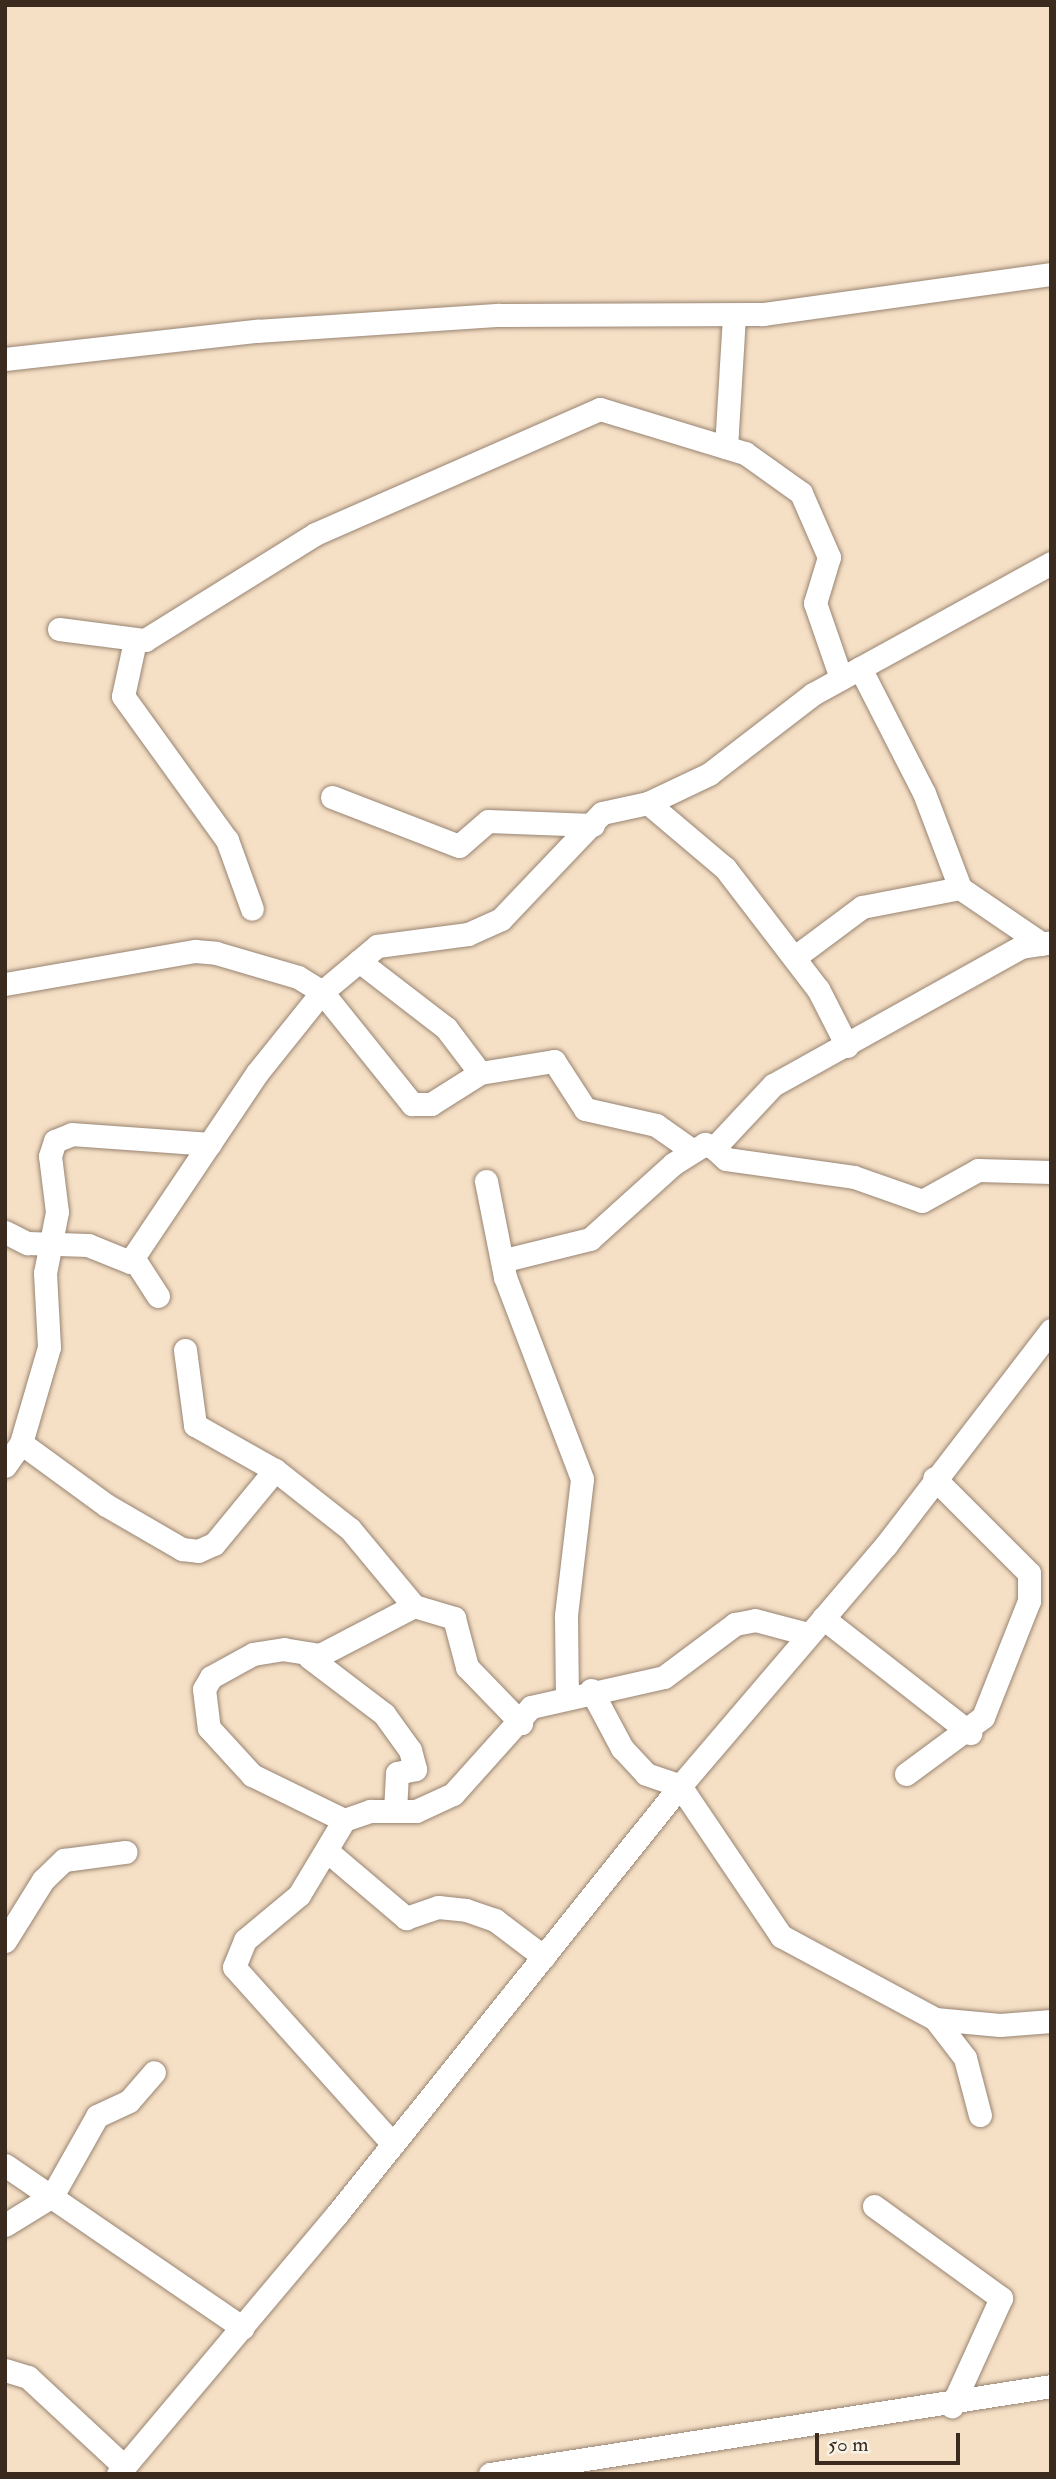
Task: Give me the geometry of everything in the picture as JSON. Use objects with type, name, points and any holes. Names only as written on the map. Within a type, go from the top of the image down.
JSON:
[{"type":"street","points":[[5,359],[256,331],[499,315],[734,315],[1051,274]]},
{"type":"street","points":[[726,447],[734,315]]},
{"type":"street","points":[[59,629],[135,641],[315,534],[600,409],[726,447],[779,472],[813,516],[829,557],[815,603],[851,673],[924,793],[960,888],[1046,943]]},
{"type":"street","points":[[135,1259],[209,1144],[322,992],[377,946],[468,934],[501,919],[615,805],[648,803],[735,758],[851,673],[1051,563]]},
{"type":"street","points":[[135,641],[122,696],[227,841],[252,909]]},
{"type":"street","points":[[332,797],[459,846],[488,821],[593,825]]},
{"type":"street","points":[[648,803],[713,855],[795,957],[847,1046]]},
{"type":"street","points":[[795,957],[862,907],[960,888]]},
{"type":"street","points":[[505,1260],[590,1239],[703,1149],[761,1093],[847,1046],[874,1025],[1021,947],[1046,943]]},
{"type":"street","points":[[5,984],[195,951],[298,977],[322,992],[412,1104],[431,1104],[480,1073],[554,1061],[585,1109],[656,1125],[726,1159],[854,1177],[922,1201],[978,1170],[1051,1172]]},
{"type":"street","points":[[359,961],[446,1028],[480,1073]]},
{"type":"street","points":[[209,1144],[60,1137],[50,1156],[57,1212],[47,1242],[49,1348],[11,1453],[182,1549],[198,1551],[214,1544],[275,1471]]},
{"type":"street","points":[[486,1181],[505,1260],[505,1277],[582,1479],[566,1616],[567,1695]]},
{"type":"street","points":[[5,1232],[27,1244],[47,1242],[135,1259],[158,1296]]},
{"type":"street","points":[[5,2370],[28,2377],[121,2470],[243,2328],[680,1786],[815,1626],[1051,1330]]},
{"type":"street","points":[[185,1350],[195,1425],[275,1471],[361,1538],[414,1606],[454,1618],[467,1667],[521,1723]]},
{"type":"street","points":[[906,1774],[970,1733],[1015,1649],[1029,1601],[1029,1573],[934,1478]]},
{"type":"street","points":[[309,1657],[357,1641],[414,1606]]},
{"type":"street","points":[[395,1811],[397,1773],[415,1769],[410,1750],[384,1714],[309,1657],[284,1649],[253,1654],[211,1677],[204,1689],[207,1723],[252,1775],[344,1820],[395,1811],[416,1811],[453,1794],[521,1723],[531,1707],[567,1695],[591,1690],[625,1690],[664,1678],[735,1624],[755,1620],[815,1626],[970,1733]]},
{"type":"street","points":[[591,1690],[622,1748],[646,1774],[680,1786],[781,1936],[935,2019],[1000,2025],[1051,2021]]},
{"type":"street","points":[[344,1820],[327,1851],[287,1909],[245,1940],[234,1967],[391,2142]]},
{"type":"street","points":[[327,1851],[406,1918],[438,1907],[466,1910],[495,1920],[544,1957]]},
{"type":"street","points":[[5,1941],[43,1880],[64,1860],[125,1852]]},
{"type":"street","points":[[935,2019],[965,2058],[980,2115]]},
{"type":"street","points":[[5,2225],[52,2196],[97,2116],[129,2101],[154,2072]]},
{"type":"street","points":[[5,2165],[243,2328]]},
{"type":"street","points":[[874,2206],[1000,2298],[952,2406]]},
{"type":"street","points":[[490,2474],[952,2406],[989,2394],[1051,2386]]}]
